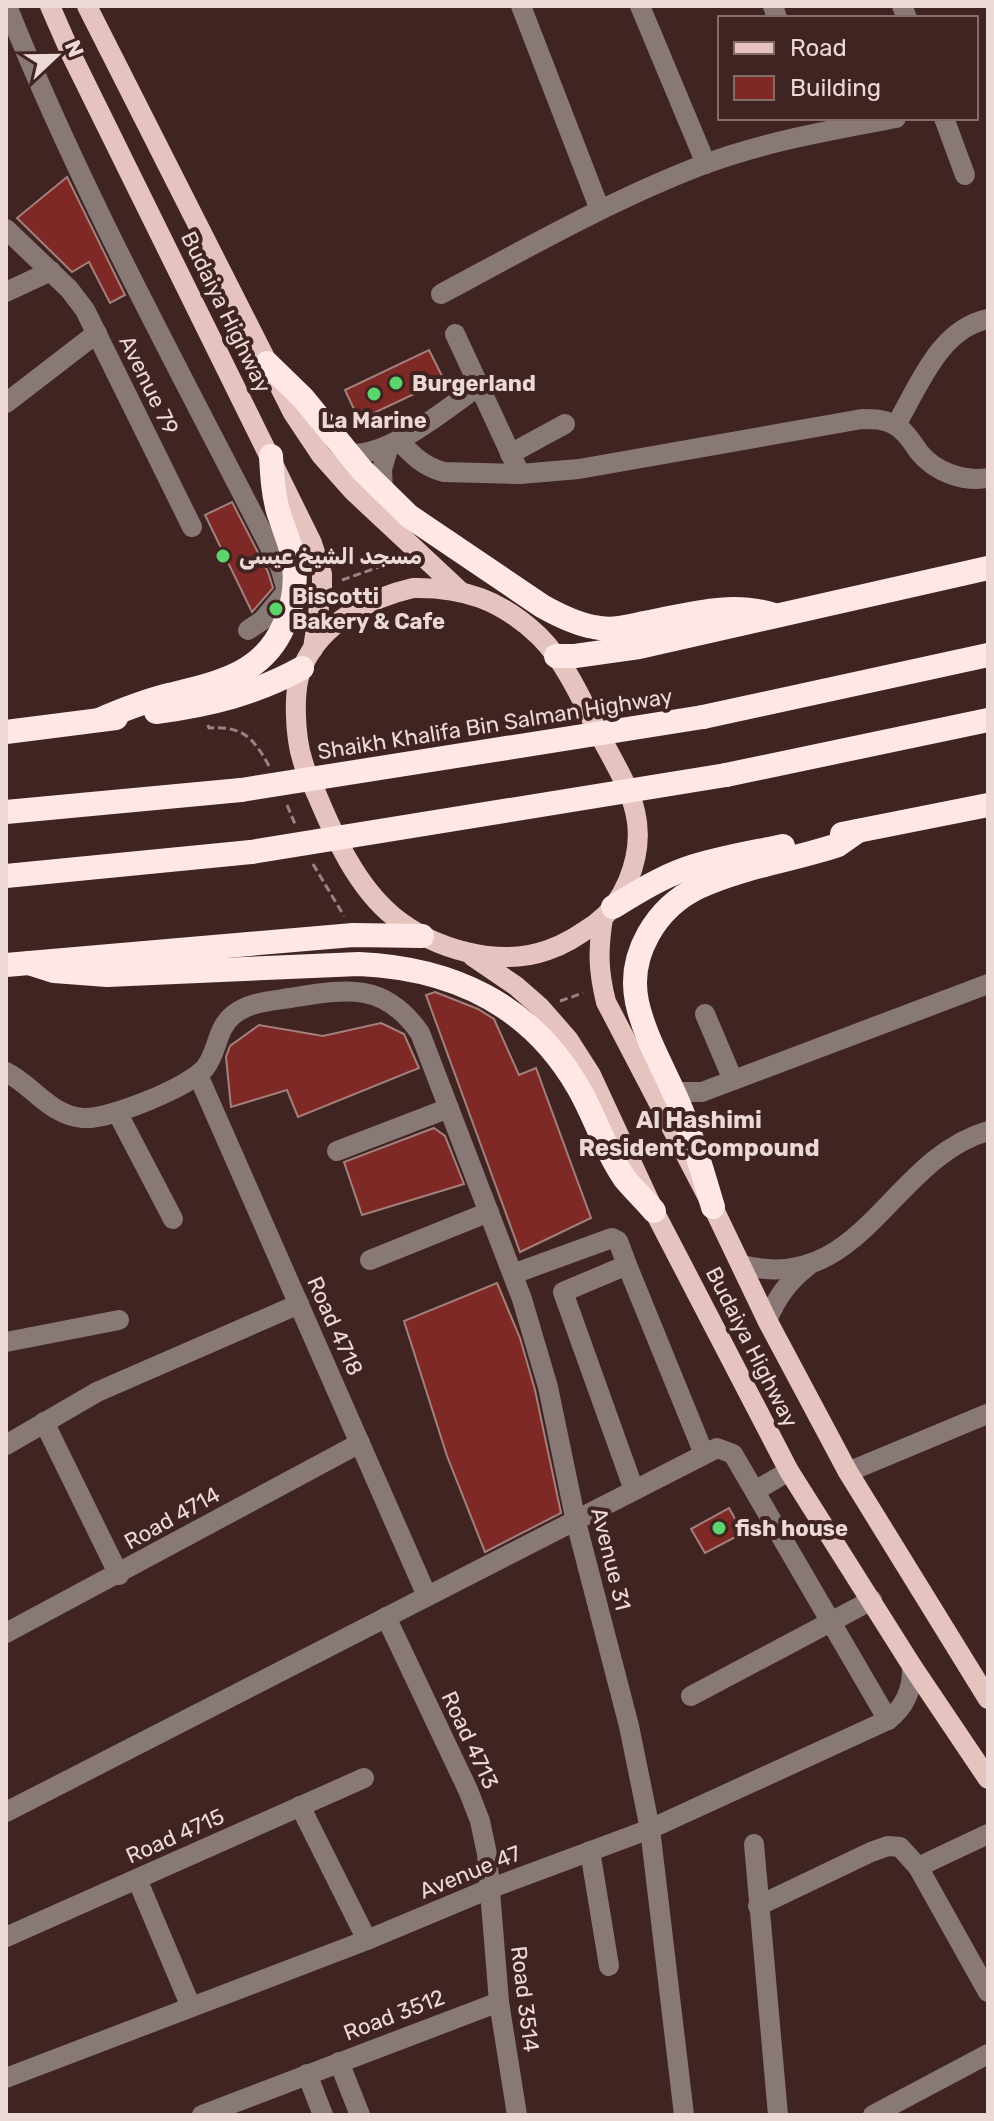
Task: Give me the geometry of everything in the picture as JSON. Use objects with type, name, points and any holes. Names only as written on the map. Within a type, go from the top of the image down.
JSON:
[{"type":"highway","points":[[267,363],[303,398],[383,492],[409,516],[542,606],[570,620],[596,628],[618,628],[721,609],[756,609],[774,615]]},
{"type":"highway","points":[[99,720],[145,701],[219,683],[243,673],[264,657],[280,635],[290,611],[295,585],[293,558],[272,483],[271,456]]},
{"type":"highway","points":[[556,656],[639,647],[988,568]]},
{"type":"highway","name":"Shaikh Khalifa Bin Salman Highway","points":[[6,812],[241,790],[703,717],[988,655]]},
{"type":"highway","points":[[6,732],[214,703],[272,684],[308,658]]},
{"type":"highway","points":[[6,876],[251,852],[726,775],[988,720]]},
{"type":"highway","points":[[608,912],[660,880],[706,862],[988,805]]},
{"type":"highway","points":[[713,1207],[685,1099],[636,1000],[640,953],[660,914],[697,888],[838,845],[858,831]]},
{"type":"highway","points":[[17,964],[353,935],[422,936]]},
{"type":"highway","points":[[17,964],[54,971],[107,975],[359,964],[419,970],[447,978],[498,1003],[542,1039],[578,1087],[626,1180],[654,1211]]},
{"type":"main road","name":"Budaiya Highway","points":[[50,6],[312,543],[322,574],[322,586],[297,726],[302,760],[347,859],[392,916],[422,936],[465,951],[516,986],[540,1007],[568,1039],[591,1075],[654,1211],[789,1471],[912,1666],[988,1779]]},
{"type":"main road","name":"Budaiya Highway","points":[[87,6],[293,413],[321,455],[375,513],[460,591]]},
{"type":"main road","points":[[308,658],[348,615],[368,602],[413,588],[437,588],[474,594],[510,614],[538,636],[571,678],[632,800],[638,823],[639,848],[633,867],[608,912],[570,941],[533,954],[492,956],[465,951]]},
{"type":"main road","name":"Budaiya Highway","points":[[608,912],[598,950],[606,1002],[713,1207],[767,1320],[848,1472],[988,1699]]},
{"type":"street","points":[[7,6],[76,165],[280,567],[287,591],[263,620],[248,630]]},
{"type":"street","points":[[521,6],[600,210]]},
{"type":"street","points":[[640,6],[706,164]]},
{"type":"street","points":[[441,294],[600,210],[706,164],[821,125],[875,120]]},
{"type":"street","points":[[945,120],[965,175]]},
{"type":"street","name":"Avenue 79","points":[[6,229],[77,299],[97,333],[192,527]]},
{"type":"street","points":[[6,292],[51,271]]},
{"type":"street","points":[[896,425],[947,342],[962,328],[988,319]]},
{"type":"street","points":[[6,403],[97,333]]},
{"type":"street","points":[[455,334],[520,474]]},
{"type":"street","points":[[348,454],[369,454],[393,443],[479,386]]},
{"type":"street","points":[[393,443],[434,470],[520,474],[579,469],[862,419],[880,419],[896,425],[939,469],[959,477],[988,478]]},
{"type":"street","points":[[510,454],[565,424]]},
{"type":"street","points":[[383,492],[382,469],[393,443]]},
{"type":"street","points":[[685,1099],[988,984]]},
{"type":"street","name":"Avenue 31","points":[[198,1075],[211,1059],[223,1026],[232,1016],[256,1003],[354,990],[385,999],[399,1008],[420,1033],[513,1274],[548,1387],[576,1522],[629,1726],[650,1829],[684,2115]]},
{"type":"street","points":[[705,1014],[733,1080]]},
{"type":"street","points":[[6,1072],[53,1109],[85,1118],[117,1112],[198,1075]]},
{"type":"street","name":"Road 4718","points":[[198,1075],[427,1596]]},
{"type":"street","points":[[337,1151],[449,1108]]},
{"type":"street","points":[[117,1112],[173,1219]]},
{"type":"street","points":[[742,1265],[777,1271],[810,1265],[833,1254],[854,1240],[936,1157],[962,1140],[988,1131]]},
{"type":"street","points":[[370,1260],[489,1212]]},
{"type":"street","points":[[513,1274],[612,1238],[618,1241],[704,1454]]},
{"type":"street","points":[[550,1259],[634,1490]]},
{"type":"street","points":[[563,1292],[627,1265]]},
{"type":"street","points":[[767,1320],[787,1285],[810,1265]]},
{"type":"street","points":[[6,1445],[109,1386],[299,1304]]},
{"type":"street","points":[[6,1342],[119,1320]]},
{"type":"street","points":[[848,1472],[987,1414]]},
{"type":"street","points":[[44,1422],[119,1575]]},
{"type":"street","name":"Road 4714","points":[[6,1633],[360,1443]]},
{"type":"street","points":[[6,1812],[717,1448],[728,1450],[755,1491],[888,1720],[907,1696],[912,1666]]},
{"type":"street","points":[[755,1491],[789,1471]]},
{"type":"street","points":[[691,1696],[872,1600]]},
{"type":"street","name":"Road 4713","points":[[386,1617],[480,1821],[487,1854],[489,1889]]},
{"type":"street","name":"Avenue 47","points":[[6,2078],[650,1829],[888,1720]]},
{"type":"street","name":"Road 4715","points":[[6,1937],[364,1778]]},
{"type":"street","points":[[300,1806],[367,1940]]},
{"type":"street","points":[[918,1867],[988,1834]]},
{"type":"street","points":[[754,1844],[778,2115]]},
{"type":"street","points":[[758,1906],[871,1852],[888,1846],[900,1847],[918,1867],[988,1992]]},
{"type":"street","points":[[590,1851],[609,1966]]},
{"type":"street","points":[[137,1879],[191,2007]]},
{"type":"street","name":"Road 3514","points":[[489,1889],[499,2002],[517,2115]]},
{"type":"street","name":"Road 3512","points":[[202,2115],[499,2002]]},
{"type":"street","points":[[873,2115],[988,2054]]},
{"type":"street","points":[[339,2062],[360,2115]]},
{"type":"street","points":[[307,2074],[323,2115]]},
{"type":"path","points":[[322,586],[419,553]]},
{"type":"path","points":[[540,1007],[602,987]]},
{"type":"building","points":[[67,177],[125,295],[110,303],[89,262],[72,272],[17,218]]},
{"type":"building","points":[[429,350],[444,380],[359,420],[345,390]]},
{"type":"building","points":[[232,502],[273,588],[252,612],[205,515]]},
{"type":"building","points":[[435,992],[478,1009],[494,1019],[519,1075],[536,1068],[591,1218],[520,1252],[426,995]]},
{"type":"building","points":[[381,1023],[404,1034],[419,1068],[298,1117],[287,1090],[231,1107],[226,1057],[230,1046],[259,1025],[323,1036]]},
{"type":"building","points":[[434,1128],[445,1136],[464,1184],[362,1215],[344,1162]]},
{"type":"building","points":[[497,1283],[520,1338],[535,1390],[561,1513],[485,1552],[447,1456],[404,1321]]},
{"type":"building","points":[[729,1508],[743,1533],[705,1553],[691,1529]]},
{"type":"place","name":"Burgerland","points":[[396,383]]},
{"type":"place","name":"La Marine","points":[[374,394]]},
{"type":"place","name":"مسجد الشيخ عيسى","points":[[223,556]]},
{"type":"place","name":"Biscotti Bakery & Cafe","points":[[276,609]]},
{"type":"place","name":"fish house","points":[[719,1528]]},
{"type":"district","name":"Al Hashimi Resident Compound","points":[[699,1134]]}]
